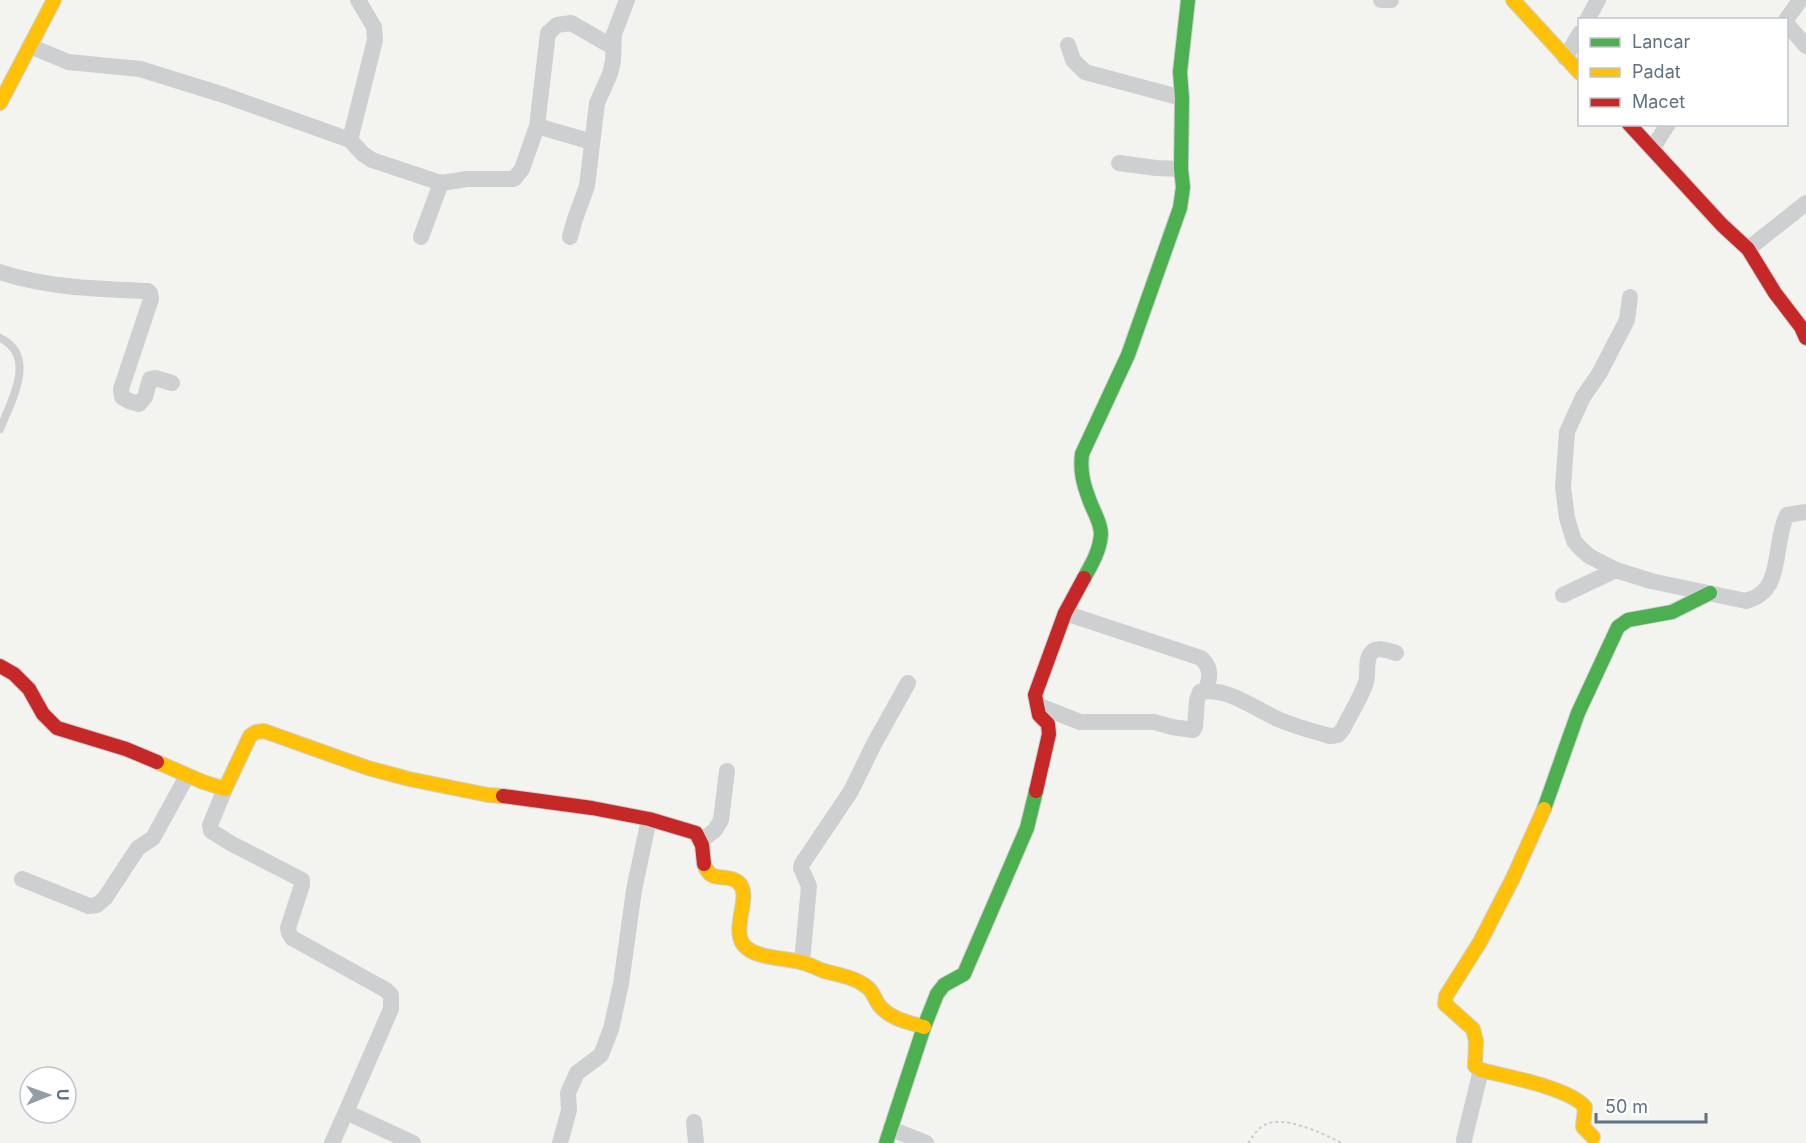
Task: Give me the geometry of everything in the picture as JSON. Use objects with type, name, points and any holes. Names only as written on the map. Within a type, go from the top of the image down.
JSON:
[{"type":"street","points":[[0,103],[54,0]]},
{"type":"street","points":[[350,140],[375,40],[374,27],[358,0]]},
{"type":"street","points":[[570,237],[587,186],[597,103],[611,68],[614,34],[627,0]]},
{"type":"street","points":[[926,1143],[889,1136],[924,1027],[939,990],[964,974],[1027,828],[1049,734],[1048,724],[1039,715],[1035,694],[1065,613],[1099,547],[1101,532],[1080,468],[1082,454],[1128,355],[1180,208],[1183,187],[1180,72],[1188,0]]},
{"type":"street","points":[[1381,0],[1391,0]]},
{"type":"street","points":[[1513,0],[1578,71]]},
{"type":"street","points":[[1588,18],[1598,0]]},
{"type":"street","points":[[1788,18],[1800,0]]},
{"type":"street","points":[[30,46],[68,62],[140,69],[224,95],[350,140],[372,160],[441,183],[467,179],[514,179],[522,170],[537,126],[548,33],[557,26],[571,23],[613,47]]},
{"type":"street","points":[[1788,24],[1806,46]]},
{"type":"street","points":[[1565,58],[1578,36]]},
{"type":"street","points":[[1068,45],[1073,60],[1085,72],[1182,98]]},
{"type":"street","points":[[537,126],[592,142]]},
{"type":"street","points":[[1631,126],[1722,225],[1748,249],[1775,293],[1804,331]]},
{"type":"street","points":[[1652,149],[1667,126]]},
{"type":"street","points":[[1119,163],[1181,169]]},
{"type":"street","points":[[421,237],[441,183]]},
{"type":"street","points":[[1748,249],[1806,203]]},
{"type":"street","points":[[0,272],[52,285],[147,291],[151,299],[121,389],[122,397],[139,404],[145,397],[150,379],[155,378],[172,383]]},
{"type":"street","points":[[1630,297],[1628,320],[1599,374],[1583,397],[1567,432],[1563,487],[1567,518],[1574,541],[1589,556],[1616,570],[1651,581],[1746,601],[1761,595],[1771,583],[1782,524],[1787,515],[1806,513]]},
{"type":"street","points":[[1563,595],[1616,570]]},
{"type":"street","points":[[1593,1137],[1583,1126],[1586,1109],[1581,1101],[1481,1070],[1475,1066],[1475,1032],[1470,1024],[1450,1012],[1445,1004],[1446,996],[1480,942],[1513,878],[1541,818],[1578,713],[1622,623],[1672,612],[1710,593]]},
{"type":"street","points":[[1065,613],[1201,658],[1208,664],[1210,678],[1206,691]]},
{"type":"street","points":[[1037,705],[1080,722],[1155,722],[1192,730],[1195,727],[1197,700],[1200,692],[1214,691],[1234,697],[1281,720],[1330,736],[1338,735],[1366,682],[1367,663],[1371,654],[1374,650],[1380,649],[1396,652]]},
{"type":"street","points":[[0,666],[14,674],[29,689],[43,714],[57,728],[126,749],[187,776],[225,789]]},
{"type":"street","points":[[802,962],[809,886],[801,868],[802,864],[850,791],[908,683]]},
{"type":"street","points":[[332,1143],[391,1009],[390,995],[386,990],[292,938],[288,928],[302,880],[211,831],[210,825],[225,789],[250,736],[256,732],[264,731],[368,768],[409,779],[488,795],[592,808],[649,819],[696,833],[701,841],[704,867],[710,875],[737,880],[742,886],[739,937],[743,945],[755,953],[802,962],[867,987],[885,1012],[924,1027]]},
{"type":"street","points":[[701,841],[715,830],[721,820],[728,771]]},
{"type":"street","points":[[22,879],[89,906],[97,905],[105,898],[138,848],[153,838],[187,776]]},
{"type":"street","points":[[560,1143],[569,1110],[568,1093],[577,1073],[601,1055],[611,1029],[621,984],[634,890],[649,819]]},
{"type":"street","points":[[1464,1140],[1481,1070]]},
{"type":"street","points":[[346,1112],[413,1143]]},
{"type":"street","points":[[693,1122],[696,1143]]},
{"type":"lane","points":[[0,338],[14,349],[20,363],[20,376],[0,429]]},
{"type":"path","points":[[1248,1143],[1261,1126],[1275,1121],[1291,1123],[1342,1143]]},
{"type":"traffic: fast","points":[[1084,578],[1097,551],[1101,530],[1084,482],[1081,466],[1082,454],[1128,355],[1180,208],[1183,187],[1180,72],[1188,0]]},
{"type":"traffic: fast","points":[[1544,809],[1578,713],[1618,627],[1628,620],[1672,612],[1710,593]]},
{"type":"traffic: fast","points":[[886,1143],[937,994],[944,985],[964,974],[1027,828],[1036,791]]},
{"type":"traffic: slow","points":[[0,103],[54,0]]},
{"type":"traffic: slow","points":[[1513,0],[1578,71]]},
{"type":"traffic: slow","points":[[157,762],[225,789],[250,736],[264,731],[368,768],[409,779],[503,796]]},
{"type":"traffic: slow","points":[[1544,809],[1513,878],[1480,942],[1446,996],[1445,1004],[1473,1029],[1476,1041],[1475,1066],[1481,1070],[1552,1089],[1577,1100],[1585,1107],[1583,1127],[1593,1137]]},
{"type":"traffic: slow","points":[[704,864],[711,874],[733,879],[742,888],[743,903],[739,929],[743,944],[748,949],[763,956],[800,962],[857,981],[869,989],[888,1014],[924,1027]]},
{"type":"traffic: jam","points":[[1631,126],[1722,225],[1748,249],[1775,293],[1801,327],[1806,338]]},
{"type":"traffic: jam","points":[[1036,791],[1049,734],[1048,724],[1039,715],[1035,695],[1065,613],[1084,578]]},
{"type":"traffic: jam","points":[[0,666],[14,674],[29,689],[43,714],[57,728],[126,749],[157,762]]},
{"type":"traffic: jam","points":[[503,796],[592,808],[649,819],[696,833],[702,845],[704,864]]}]
